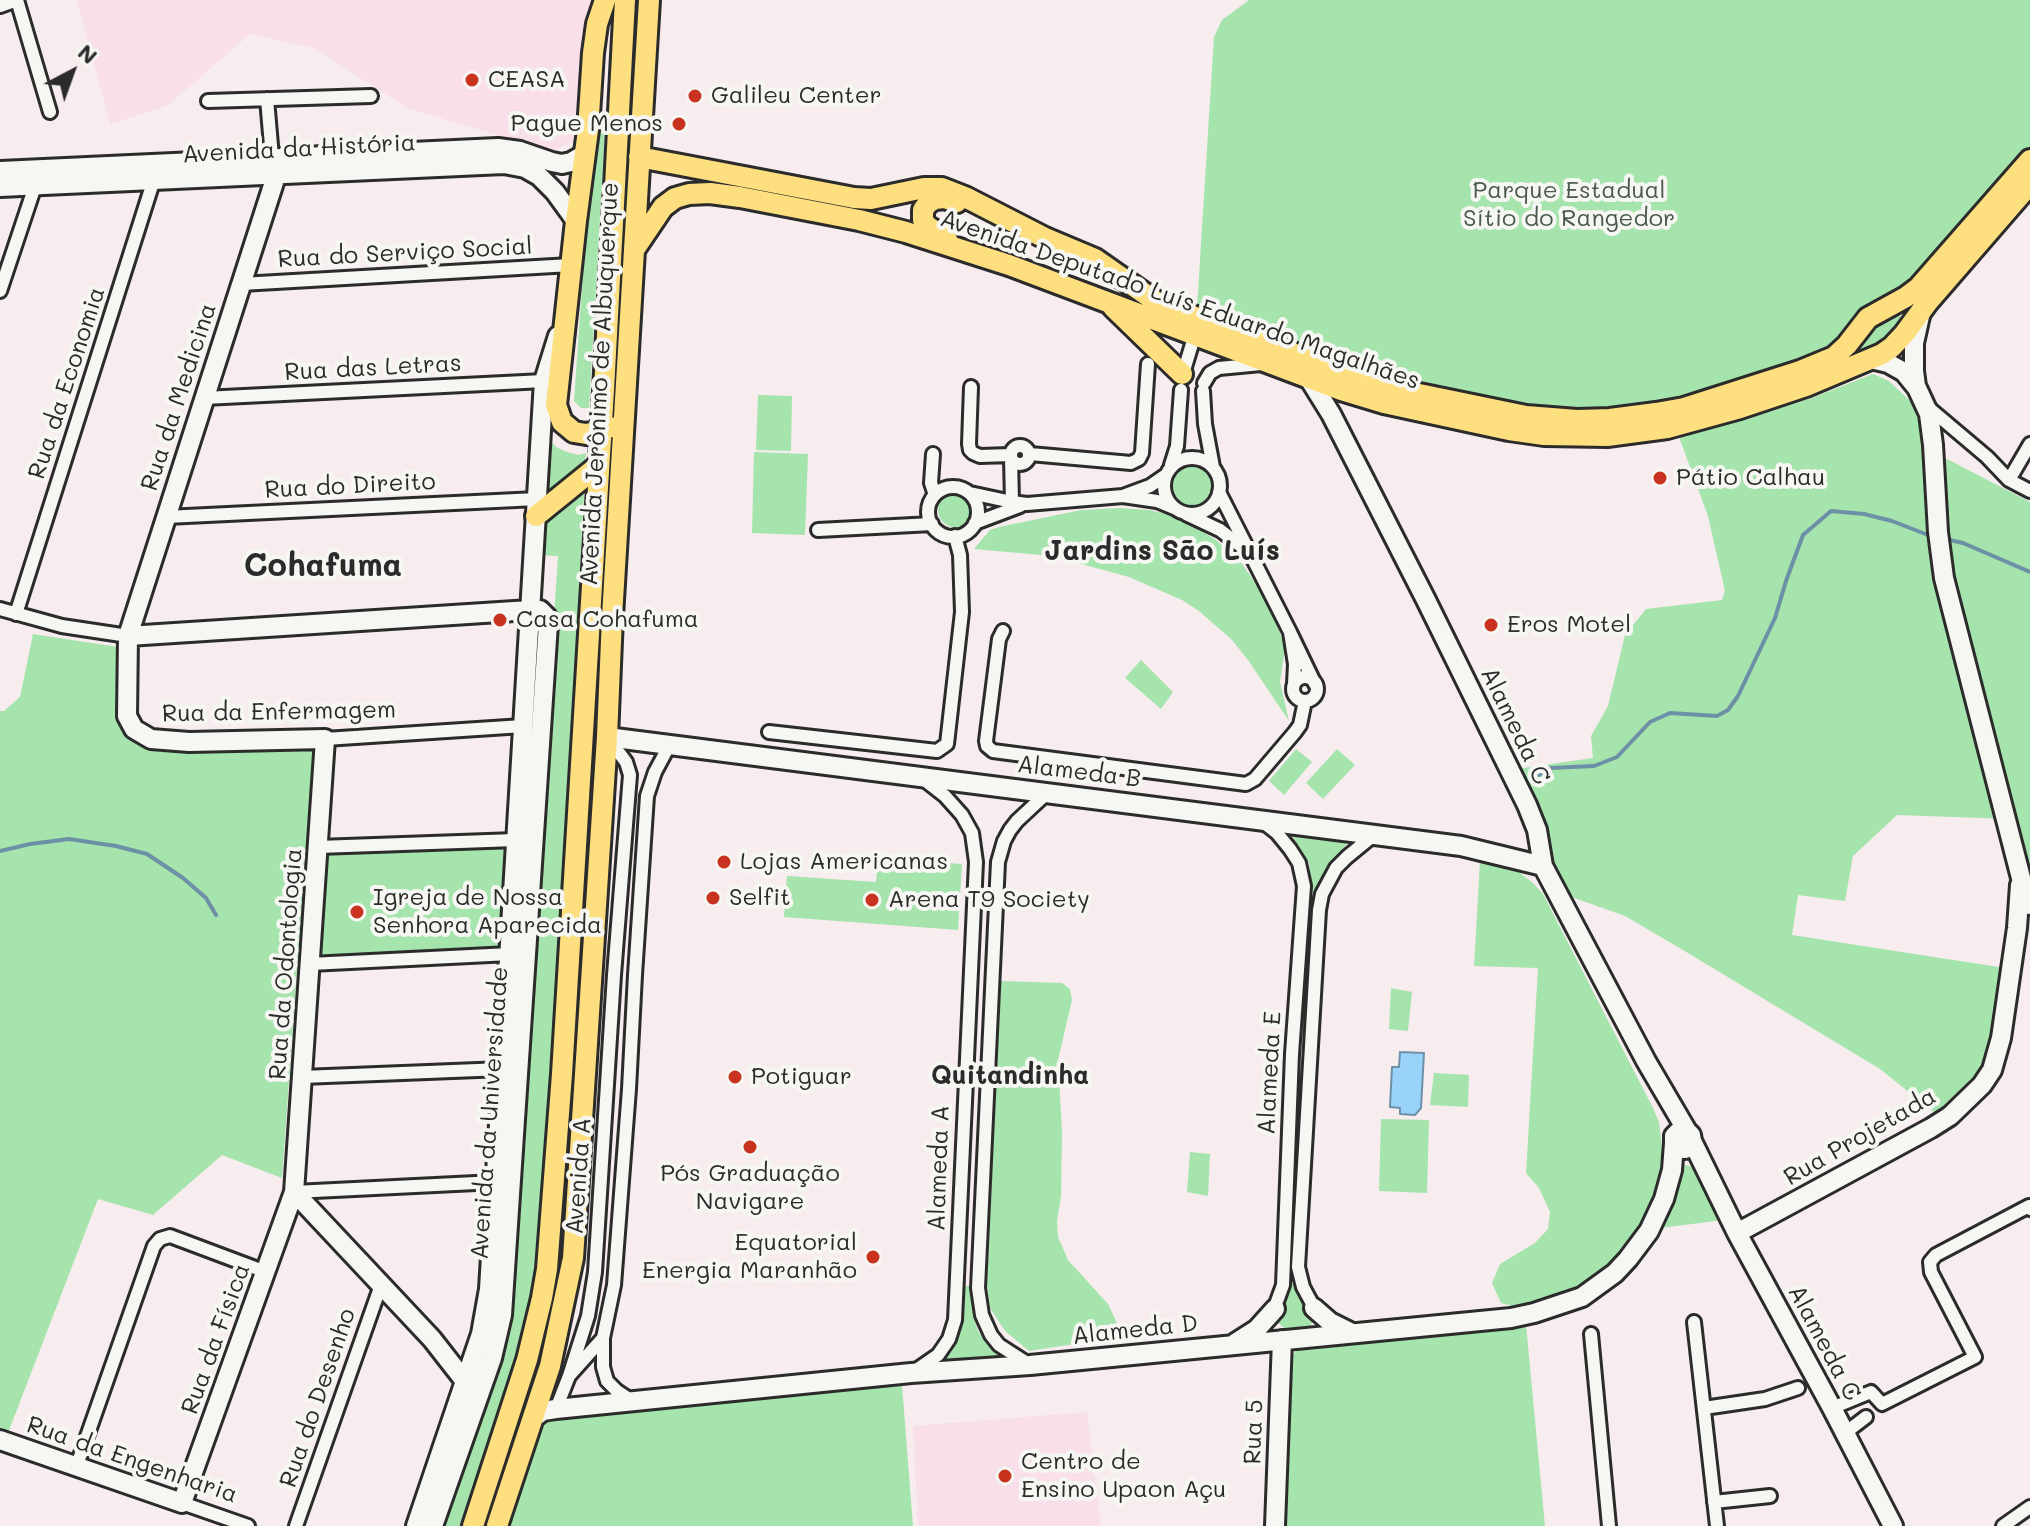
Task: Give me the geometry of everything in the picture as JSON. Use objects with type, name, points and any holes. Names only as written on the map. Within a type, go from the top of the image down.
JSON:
[{"type":"main road","points":[[605,0],[618,135]]},
{"type":"main road","name":"Avenida da Universidade","points":[[601,431],[586,434],[574,432],[562,422],[556,405],[585,154],[593,53],[597,24],[605,0]]},
{"type":"main road","name":"Avenida Jerônimo de Albuquerque","points":[[473,1526],[527,1360],[547,1269],[562,1074],[625,0]]},
{"type":"main road","name":"Avenida Jerônimo de Albuquerque","points":[[497,1526],[557,1339],[573,1258],[607,737],[649,0]]},
{"type":"main road","name":"Avenida Deputado Luís Eduardo Magalhães","points":[[639,157],[854,198],[871,199],[924,188],[942,188],[1095,259],[1158,303],[1360,378],[1436,398],[1545,419],[1577,420],[1684,408],[1834,357],[1868,318],[1918,288],[2030,160]]},
{"type":"main road","name":"Avenida Deputado Luís Eduardo Magalhães","points":[[634,250],[661,210],[671,201],[689,194],[710,193],[859,220],[1009,265],[1341,390],[1414,411],[1509,430],[1544,435],[1607,436],[1705,419],[1806,386],[1888,350],[2030,184]]},
{"type":"main road","points":[[1009,265],[930,229],[923,220],[924,207],[935,199],[949,199],[1037,239],[1095,259]]},
{"type":"main road","points":[[1107,301],[1181,382]]},
{"type":"main road","points":[[1888,306],[1899,306],[1907,312],[1909,323],[1905,333]]},
{"type":"main road","points":[[601,431],[624,419]]},
{"type":"main road","points":[[537,507],[599,465]]},
{"type":"street","points":[[0,6],[17,0],[50,112]]},
{"type":"street","points":[[208,101],[371,96]]},
{"type":"street","points":[[267,99],[275,165]]},
{"type":"street","name":"Avenida da História","points":[[0,187],[155,172],[498,148],[520,151],[552,162]]},
{"type":"street","points":[[576,221],[544,180],[545,171],[552,162],[571,162],[585,154]]},
{"type":"street","name":"Avenida da História","points":[[275,165],[491,164],[525,168],[544,180]]},
{"type":"street","name":"Rua da Medicina","points":[[128,636],[241,284],[275,165]]},
{"type":"street","name":"Avenida da História","points":[[0,171],[155,172]]},
{"type":"street","name":"Rua da Economia","points":[[16,614],[155,172]]},
{"type":"street","points":[[0,291],[35,186]]},
{"type":"street","name":"Rua do Serviço Social","points":[[241,284],[571,265]]},
{"type":"street","name":"Avenida da Universidade","points":[[522,885],[516,840],[544,381],[567,305]]},
{"type":"street","points":[[1923,309],[1916,328],[1914,371],[1931,426],[1944,578],[2030,905]]},
{"type":"street","points":[[1123,496],[1150,486],[1168,471],[1178,461],[1196,458],[1205,461],[1218,474],[1220,483],[1216,501],[1209,508],[1192,514],[1179,510],[1165,493],[1164,484],[1168,471],[1177,446],[1181,382],[1195,334]]},
{"type":"street","points":[[1871,359],[1899,368],[1941,419],[2009,480],[2030,491]]},
{"type":"street","points":[[1011,456],[1015,463],[1021,465],[1026,463],[1030,454],[1131,463],[1139,459],[1142,453],[1148,364]]},
{"type":"street","points":[[1213,467],[1205,424],[1203,387],[1207,376],[1219,368],[1273,364]]},
{"type":"street","name":"Alameda C","points":[[1308,377],[1331,414],[1527,805],[1537,830],[1543,866],[1646,1061],[1682,1142],[1713,1182],[1893,1526]]},
{"type":"street","name":"Rua das Letras","points":[[204,398],[544,381]]},
{"type":"street","points":[[971,387],[970,450],[980,456],[1011,456]]},
{"type":"street","points":[[1331,414],[1329,399],[1341,390]]},
{"type":"street","points":[[1933,445],[1942,440],[1964,437]]},
{"type":"street","points":[[2009,480],[2030,444]]},
{"type":"street","points":[[1011,456],[1012,502]]},
{"type":"street","points":[[970,493],[978,507],[975,523],[970,530],[955,536],[942,533],[932,524],[929,506],[940,491],[954,487],[1027,504]]},
{"type":"street","points":[[1003,631],[999,639],[987,732],[987,746],[993,751],[1246,784],[1255,779],[1300,725],[1305,701],[1315,695],[1315,684],[1219,492]]},
{"type":"street","points":[[975,523],[1027,504],[1123,496],[1157,501],[1210,525],[1234,540],[1252,559]]},
{"type":"street","name":"Rua do Direito","points":[[166,517],[537,507]]},
{"type":"street","points":[[818,530],[932,524]]},
{"type":"street","points":[[769,732],[937,751],[947,744],[962,612],[960,555],[955,536]]},
{"type":"street","points":[[0,609],[62,626],[128,636],[530,610]]},
{"type":"street","name":"Avenida da Universidade","points":[[433,1526],[505,1284],[522,885],[548,624],[544,613],[530,610]]},
{"type":"street","points":[[1290,632],[1295,664],[1295,695],[1305,701]]},
{"type":"street","name":"Rua da Enfermagem","points":[[128,636],[127,716],[134,729],[151,739],[189,742],[325,739],[523,726]]},
{"type":"street","points":[[1294,684],[1306,677],[1315,684]]},
{"type":"street","name":"Alameda B","points":[[607,737],[1375,834],[1461,846],[1543,866]]},
{"type":"street","name":"Avenida A","points":[[556,1409],[588,1316],[595,1272],[630,775],[626,762],[607,737]]},
{"type":"street","name":"Rua da Odontologia","points":[[294,1192],[325,739]]},
{"type":"street","name":"Avenida A","points":[[633,1401],[607,1381],[603,1367],[603,1338],[614,1285],[647,796],[670,744]]},
{"type":"street","name":"Alameda A","points":[[911,1373],[938,1355],[949,1339],[955,1320],[976,862],[972,833],[962,815],[920,776]]},
{"type":"street","name":"Alameda A","points":[[1030,1365],[1010,1354],[991,1335],[982,1315],[978,1288],[998,862],[1010,830],[1047,793]]},
{"type":"street","name":"Alameda E","points":[[1261,820],[1290,849],[1299,863],[1304,886],[1292,1054],[1283,1285],[1269,1325],[1276,1340]]},
{"type":"street","name":"Alameda E","points":[[1320,1336],[1319,1320],[1303,1287],[1298,1267],[1319,910],[1322,894],[1336,868],[1375,834]]},
{"type":"street","points":[[318,847],[516,840]]},
{"type":"street","name":"Rua Projetada","points":[[1737,1233],[1931,1128],[1950,1116],[1982,1085],[1992,1070],[2001,1038],[2024,925],[2021,878]]},
{"type":"street","name":"Avenida da Universidade","points":[[489,1338],[510,954],[521,911]]},
{"type":"street","points":[[310,964],[510,954]]},
{"type":"street","points":[[614,975],[635,975]]},
{"type":"street","points":[[1292,1054],[1302,1050],[1310,1054]]},
{"type":"street","points":[[302,1077],[503,1069]]},
{"type":"street","points":[[1289,1129],[1297,1134],[1305,1129]]},
{"type":"street","name":"Alameda D","points":[[532,1419],[543,1411],[556,1409],[1511,1318],[1552,1309],[1582,1297],[1615,1273],[1639,1245],[1664,1199],[1682,1142]]},
{"type":"street","points":[[294,1192],[496,1182]]},
{"type":"street","points":[[294,1192],[432,1339],[473,1389]]},
{"type":"street","name":"Rua da Física","points":[[182,1503],[294,1192]]},
{"type":"street","points":[[1832,1408],[1871,1392],[1882,1404],[1975,1357],[1931,1272],[1930,1262],[1932,1258],[2029,1206],[2030,1209]]},
{"type":"street","points":[[77,1465],[154,1246],[160,1239],[170,1236],[266,1272]]},
{"type":"street","name":"Rua do Desenho","points":[[296,1526],[381,1285]]},
{"type":"street","points":[[1314,1308],[1330,1322],[1352,1333]]},
{"type":"street","points":[[1233,1344],[1257,1329],[1275,1309]]},
{"type":"street","points":[[1694,1322],[1717,1526]]},
{"type":"street","points":[[1591,1334],[1609,1526]]},
{"type":"street","points":[[432,1339],[445,1348],[456,1350],[489,1338]]},
{"type":"street","name":"Avenida A","points":[[569,1376],[603,1338]]},
{"type":"street","name":"Rua 5","points":[[1275,1526],[1276,1340]]},
{"type":"street","points":[[1704,1408],[1765,1399],[1798,1388]]},
{"type":"street","name":"Avenida da Universidade","points":[[416,1526],[473,1389]]},
{"type":"street","points":[[1845,1433],[1866,1417]]},
{"type":"street","name":"Rua da Engenharia","points":[[0,1440],[248,1526]]},
{"type":"street","points":[[1714,1502],[1770,1496]]},
{"type":"street","points":[[2003,1526],[2030,1507]]},
{"type":"shaded area","name":"CEASA","points":[[77,0],[599,0],[582,53],[575,141],[551,151],[407,108],[314,48],[250,34],[167,106],[110,124]]},
{"type":"shaded area","name":"Centro de Ensino Upaon Açu","points":[[1087,1412],[1101,1526],[918,1526],[913,1426]]},
{"type":"green space","name":"Parque Estadual Sítio do Rangedor","points":[[1249,0],[2030,0],[2030,153],[1915,284],[1856,323],[1819,357],[1648,409],[1548,412],[1369,374],[1197,307],[1214,37],[1222,20]]},
{"type":"green space","points":[[606,114],[589,408],[581,408],[574,401],[590,173]]},
{"type":"green space","points":[[1893,311],[1902,320],[1887,338],[1821,373]]},
{"type":"green space","points":[[1873,374],[1889,381],[1910,401],[1921,426],[1926,451],[2030,502],[2030,897],[2009,819],[1897,815],[1853,856],[1845,901],[1798,895],[1792,935],[2005,968],[1993,1055],[1985,1075],[1940,1117],[1880,1069],[1683,950],[1625,916],[1569,896],[1548,860],[1516,769],[1593,758],[1591,736],[1608,706],[1625,635],[1646,609],[1722,600],[1725,591],[1708,516],[1679,437],[1809,399]]},
{"type":"green space","points":[[758,395],[792,396],[791,451],[756,450]]},
{"type":"green space","points":[[546,436],[564,451],[578,455],[586,453],[585,460],[543,496]]},
{"type":"green space","points":[[754,452],[808,454],[805,535],[752,533]]},
{"type":"green space","points":[[1193,466],[1207,472],[1213,486],[1207,500],[1193,506],[1179,500],[1173,486],[1179,472]]},
{"type":"green space","points":[[955,493],[967,498],[972,510],[967,522],[955,527],[943,522],[938,510],[943,498]]},
{"type":"green space","points":[[584,494],[555,1036],[538,1270],[526,1337],[463,1526],[440,1526],[501,1354],[517,1176],[558,556],[539,555],[541,519]]},
{"type":"green space","points":[[1120,508],[1174,516],[1216,540],[1240,561],[1263,594],[1285,648],[1280,682],[1289,721],[1232,640],[1182,600],[1129,577],[1052,556],[974,549],[990,530],[999,527],[1081,510]]},
{"type":"green space","points":[[33,634],[118,647],[118,719],[126,730],[159,745],[313,749],[282,1178],[222,1155],[153,1215],[98,1199],[8,1433],[0,1430],[0,711],[20,697]]},
{"type":"green space","points":[[1141,660],[1173,692],[1161,709],[1125,678]]},
{"type":"green space","points":[[1296,749],[1312,762],[1284,795],[1269,781]]},
{"type":"green space","points":[[1337,749],[1355,765],[1323,799],[1306,783]]},
{"type":"green space","points":[[1292,836],[1348,843],[1332,861],[1316,895],[1313,895],[1309,863]]},
{"type":"green space","points":[[514,845],[507,960],[308,963],[316,848]]},
{"type":"green space","name":"Arena T9 Society","points":[[878,858],[962,864],[958,930],[784,917],[787,876],[876,882]]},
{"type":"green space","points":[[1480,861],[1520,873],[1543,894],[1653,1108],[1659,1122],[1662,1147],[1658,1187],[1648,1215],[1617,1259],[1593,1279],[1570,1291],[1540,1302],[1512,1306],[1501,1303],[1492,1283],[1500,1264],[1535,1243],[1548,1229],[1550,1212],[1539,1188],[1526,1173],[1538,968],[1474,966]]},
{"type":"green space","points":[[1001,981],[1062,983],[1070,989],[1072,1000],[1058,1060],[1062,1132],[1058,1237],[1068,1260],[1108,1304],[1117,1323],[1114,1338],[1029,1351],[1005,1331],[990,1308],[987,1284]]},
{"type":"green space","points":[[1391,988],[1412,992],[1408,1031],[1389,1029]]},
{"type":"green space","points":[[1434,1073],[1469,1075],[1468,1107],[1430,1105]]},
{"type":"green space","points":[[1381,1119],[1429,1120],[1427,1193],[1379,1191]]},
{"type":"green space","points":[[1190,1152],[1210,1154],[1208,1196],[1187,1192]]},
{"type":"green space","points":[[1684,1165],[1697,1172],[1723,1220],[1661,1228],[1670,1214],[1680,1168]]},
{"type":"green space","points":[[1293,1274],[1302,1302],[1312,1319],[1307,1329],[1287,1330],[1278,1323],[1287,1296],[1288,1275]]},
{"type":"green space","points":[[964,1286],[969,1286],[978,1331],[986,1343],[1003,1356],[943,1361],[957,1338]]},
{"type":"green space","points":[[1526,1325],[1545,1526],[1283,1526],[1291,1360],[1294,1353],[1303,1347]]},
{"type":"green space","points":[[902,1385],[913,1526],[504,1526],[539,1427],[552,1418]]},
{"type":"water","points":[[1400,1052],[1424,1053],[1421,1108],[1415,1115],[1400,1114],[1400,1108],[1390,1107],[1392,1067],[1399,1067]]},
{"type":"waterway","points":[[1532,779],[1550,768],[1594,766],[1617,757],[1650,722],[1670,713],[1717,716],[1728,710],[1738,696],[1775,618],[1803,535],[1831,511],[1864,514],[1928,535]]},
{"type":"waterway","points":[[1950,540],[2030,572]]},
{"type":"waterway","points":[[0,851],[69,839],[147,854],[206,898],[216,915]]},
{"type":"place","name":"CEASA","points":[[472,80]]},
{"type":"place","name":"Galileu Center","points":[[695,96]]},
{"type":"place","name":"Pague Menos","points":[[679,124]]},
{"type":"place","name":"Pátio Calhau","points":[[1660,478]]},
{"type":"place","name":"Casa Cohafuma","points":[[500,620]]},
{"type":"place","name":"Eros Motel","points":[[1491,625]]},
{"type":"place","name":"Lojas Americanas","points":[[724,862]]},
{"type":"place","name":"Selfit","points":[[713,898]]},
{"type":"place","name":"Arena T9 Society","points":[[872,900]]},
{"type":"place","name":"Igreja de Nossa Senhora Aparecida","points":[[357,912]]},
{"type":"place","name":"Potiguar","points":[[735,1077]]},
{"type":"place","name":"Pós Graduação Navigare","points":[[750,1147]]},
{"type":"place","name":"Equatorial Energia Maranhão","points":[[873,1257]]},
{"type":"place","name":"Centro de Ensino Upaon Açu","points":[[1005,1476]]},
{"type":"district","name":"Jardins São Luís","points":[[1162,551]]},
{"type":"district","name":"Cohafuma","points":[[323,566]]},
{"type":"district","name":"Quitandinha","points":[[1010,1076]]}]
